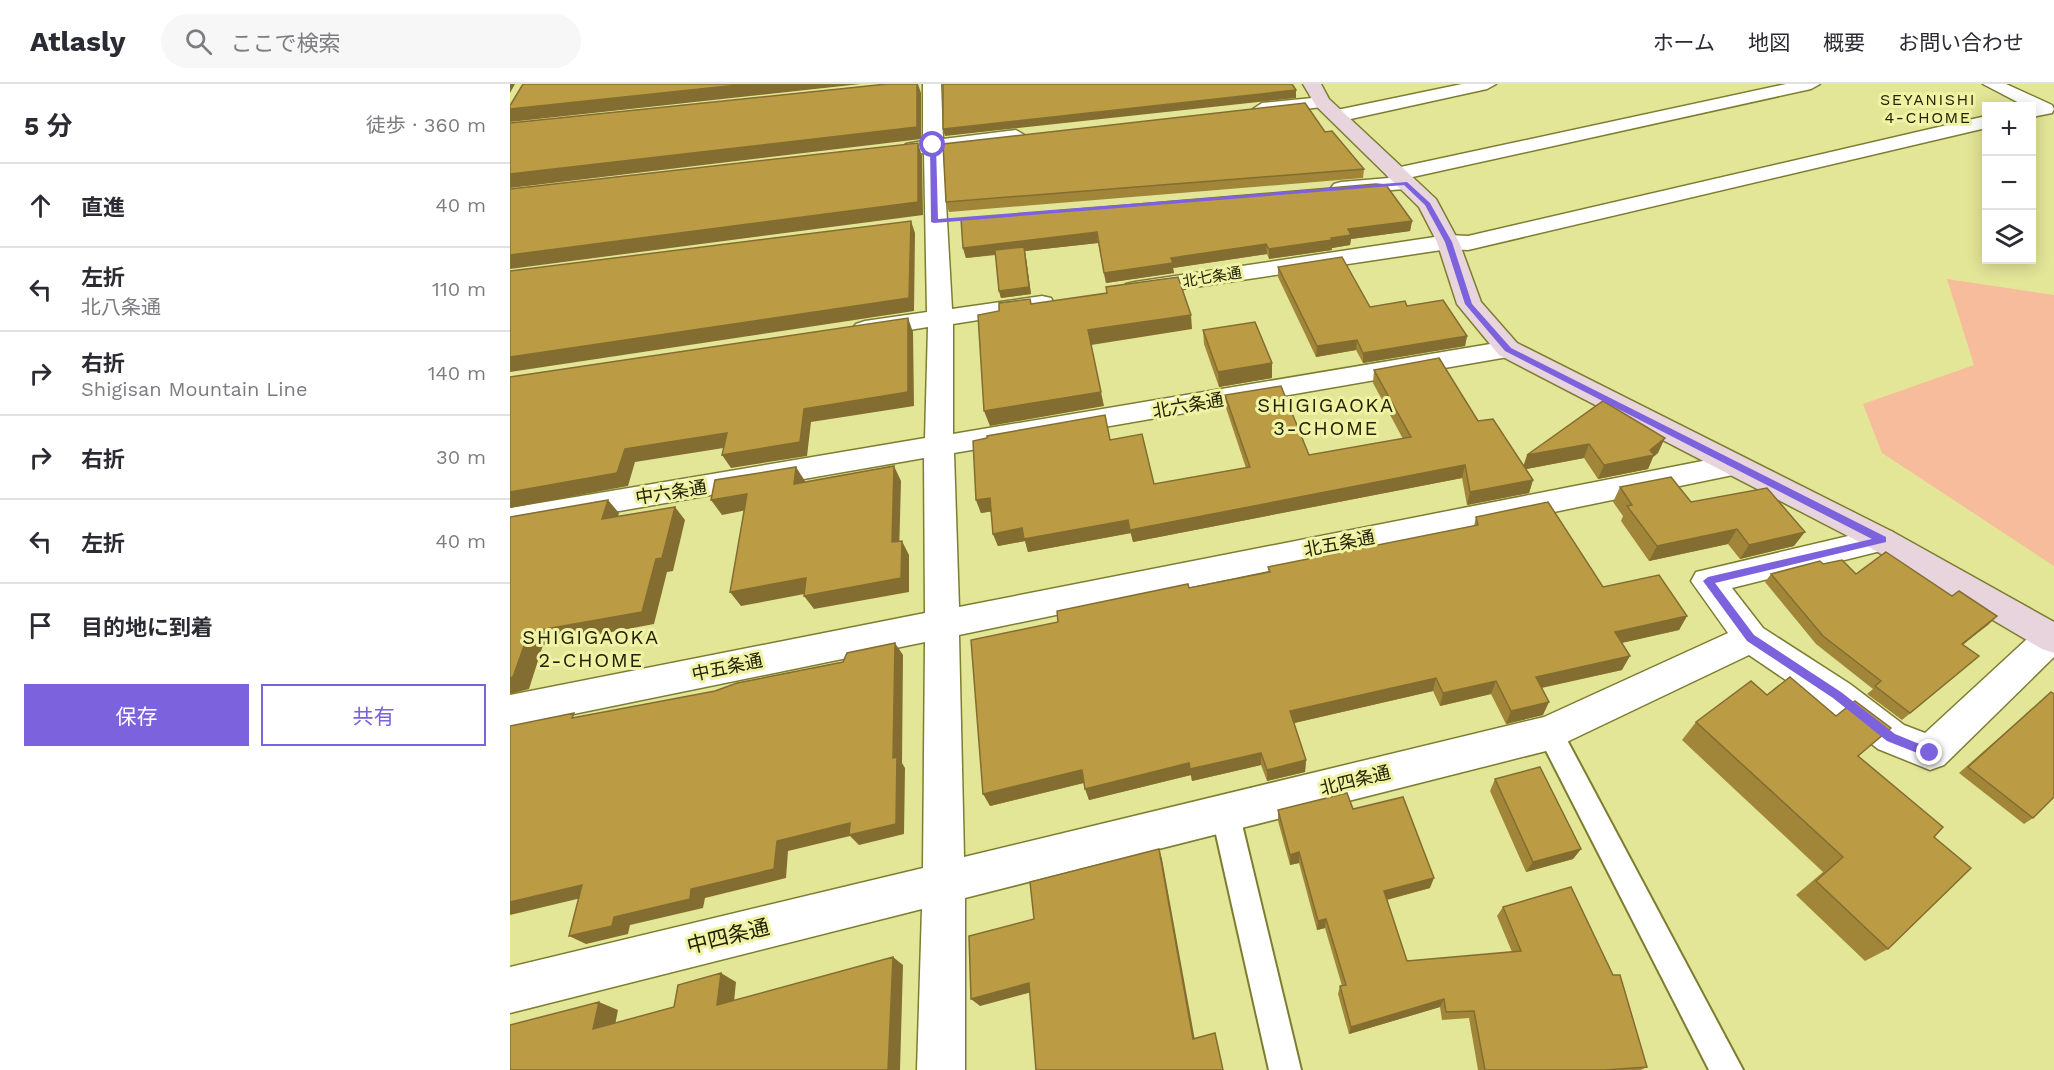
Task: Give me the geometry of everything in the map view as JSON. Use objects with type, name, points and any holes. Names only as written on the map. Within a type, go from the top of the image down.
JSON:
[{"type":"main road","points":[[1324,101],[1428,204],[1448,242],[1469,304],[1508,349],[1882,540],[2053,638]]},
{"type":"street","points":[[909,87],[933,84],[934,222],[940,318],[939,448],[944,622],[945,882],[941,1070]]},
{"type":"street","points":[[1240,111],[1487,84]]},
{"type":"street","points":[[1323,190],[1401,179],[1811,84]]},
{"type":"street","points":[[1992,84],[2029,102]]},
{"type":"street","points":[[2036,105],[2044,109],[2036,111]]},
{"type":"street","name":"北七条通","points":[[1117,292],[1448,242],[1468,243],[1982,123]]},
{"type":"street","points":[[897,149],[1039,134]]},
{"type":"street","points":[[911,225],[958,220]]},
{"type":"street","points":[[836,333],[1070,299]]},
{"type":"street","name":"北六条通","points":[[939,448],[1508,349]]},
{"type":"street","name":"中六条通","points":[[510,519],[939,448]]},
{"type":"street","name":"北五条通","points":[[944,622],[1733,465]]},
{"type":"street","points":[[1882,540],[1708,581],[1751,638],[1837,695],[1891,737],[1930,753],[2053,638]]},
{"type":"street","name":"中五条通","points":[[510,711],[944,622]]},
{"type":"street","name":"北四条通","points":[[945,882],[1550,733],[1751,638]]},
{"type":"street","name":"中四条通","points":[[510,990],[945,882]]},
{"type":"lane","points":[[1550,733],[1727,1070]]},
{"type":"lane","points":[[1225,812],[1285,1070]]},
{"type":"shaded area","points":[[1947,279],[2054,295],[2054,566],[1882,453],[1863,404],[1974,365]]},
{"type":"building","points":[[523,84],[747,84],[510,109],[510,105]]},
{"type":"building","points":[[887,84],[917,84],[917,127],[510,174],[510,123]]},
{"type":"building","points":[[943,84],[1292,84],[1296,90],[943,129]]},
{"type":"building","points":[[1305,103],[1325,132],[1332,131],[1364,169],[946,202],[943,144]]},
{"type":"building","points":[[918,143],[918,202],[510,255],[510,189]]},
{"type":"building","points":[[1386,185],[1412,221],[1348,229],[1351,235],[1331,238],[1332,240],[1269,249],[1266,244],[1171,258],[1173,263],[1104,273],[1097,232],[963,248],[961,219]]},
{"type":"building","points":[[911,221],[909,298],[510,357],[510,271]]},
{"type":"building","points":[[1024,247],[1029,287],[999,291],[995,250]]},
{"type":"building","points":[[1342,257],[1370,307],[1405,301],[1407,306],[1443,300],[1467,336],[1363,353],[1357,340],[1317,346],[1278,267]]},
{"type":"building","points":[[1178,277],[1191,315],[1088,330],[1101,392],[984,411],[978,315],[999,311],[999,303],[1030,299],[1031,304],[1107,293],[1106,287]]},
{"type":"building","points":[[908,318],[908,392],[804,409],[800,442],[722,455],[727,433],[625,449],[617,473],[510,492],[510,377]]},
{"type":"building","points":[[1255,322],[1272,363],[1218,372],[1203,330]]},
{"type":"building","points":[[1439,358],[1478,421],[1493,419],[1533,480],[1470,492],[1465,465],[1130,530],[1128,520],[1024,539],[1022,528],[993,534],[990,498],[976,500],[973,441],[987,438],[987,436],[1105,415],[1110,440],[1142,434],[1154,484],[1250,467],[1225,395],[1281,386],[1309,455],[1411,437],[1374,370]]},
{"type":"building","points":[[1603,401],[1665,438],[1650,450],[1654,455],[1604,465],[1589,444],[1527,455]]},
{"type":"building","points":[[894,466],[892,542],[902,541],[901,578],[804,596],[806,578],[730,592],[747,494],[711,500],[715,480],[796,467],[794,484]]},
{"type":"building","points":[[1671,477],[1691,502],[1767,488],[1805,532],[1749,545],[1737,529],[1657,546],[1627,506],[1632,505],[1620,487]]},
{"type":"building","points":[[608,500],[602,519],[675,507],[662,558],[656,559],[642,612],[529,632],[513,677],[510,678],[510,517]]},
{"type":"building","points":[[1548,502],[1603,587],[1659,575],[1687,616],[1615,632],[1630,656],[1536,677],[1549,702],[1511,711],[1496,681],[1443,693],[1436,678],[1290,711],[1306,760],[1267,770],[1261,753],[1190,769],[1189,763],[1085,789],[1082,770],[983,794],[971,640],[1058,622],[1057,611],[1188,584],[1189,588],[1270,572],[1268,567],[1478,525],[1476,517]]},
{"type":"building","points":[[1886,552],[1952,596],[1959,591],[1997,616],[1962,644],[1979,656],[1910,713],[1875,686],[1881,681],[1823,636],[1771,574],[1820,561],[1823,564],[1842,560],[1856,574]]},
{"type":"building","points":[[895,643],[893,758],[897,757],[896,824],[849,835],[850,823],[777,841],[774,869],[691,889],[690,899],[614,917],[612,926],[569,936],[582,885],[510,902],[510,726],[574,713],[572,718],[715,691],[737,683],[843,662],[847,653]]},
{"type":"building","points":[[1790,677],[1836,716],[1855,701],[1891,728],[1858,756],[1943,827],[1934,837],[1971,868],[1888,949],[1816,881],[1843,857],[1696,722],[1751,681],[1767,695]]},
{"type":"building","points":[[2051,692],[2054,694],[2054,797],[2033,818],[1968,767]]},
{"type":"building","points":[[1540,767],[1581,849],[1533,862],[1495,779]]},
{"type":"building","points":[[1347,793],[1353,809],[1403,797],[1434,878],[1384,891],[1407,961],[1521,951],[1503,907],[1571,887],[1613,975],[1620,975],[1647,1067],[1605,1070],[1485,1070],[1474,1011],[1446,1012],[1444,999],[1351,1027],[1340,986],[1346,985],[1326,919],[1318,921],[1299,852],[1290,855],[1278,810]]},
{"type":"building","points":[[1159,849],[1193,1039],[1215,1033],[1223,1070],[1036,1070],[1029,983],[971,999],[969,936],[1034,919],[1030,882]]},
{"type":"building","points":[[893,957],[888,1070],[510,1070],[510,1025],[599,1002],[593,1029],[674,1007],[678,985],[721,973],[717,1005]]},
{"type":"district","name":"SEYANISHI 4-CHOME","points":[[1928,108]]},
{"type":"district","name":"SHIGIGAOKA 3-CHOME","points":[[1326,416]]},
{"type":"district","name":"SHIGIGAOKA 2-CHOME","points":[[591,648]]},
{"type":"route","points":[[933,145],[934,222],[1405,183],[1428,204],[1448,242],[1469,304],[1508,349],[1882,540],[1708,581],[1751,638],[1837,695],[1891,737],[1930,753]]}]
